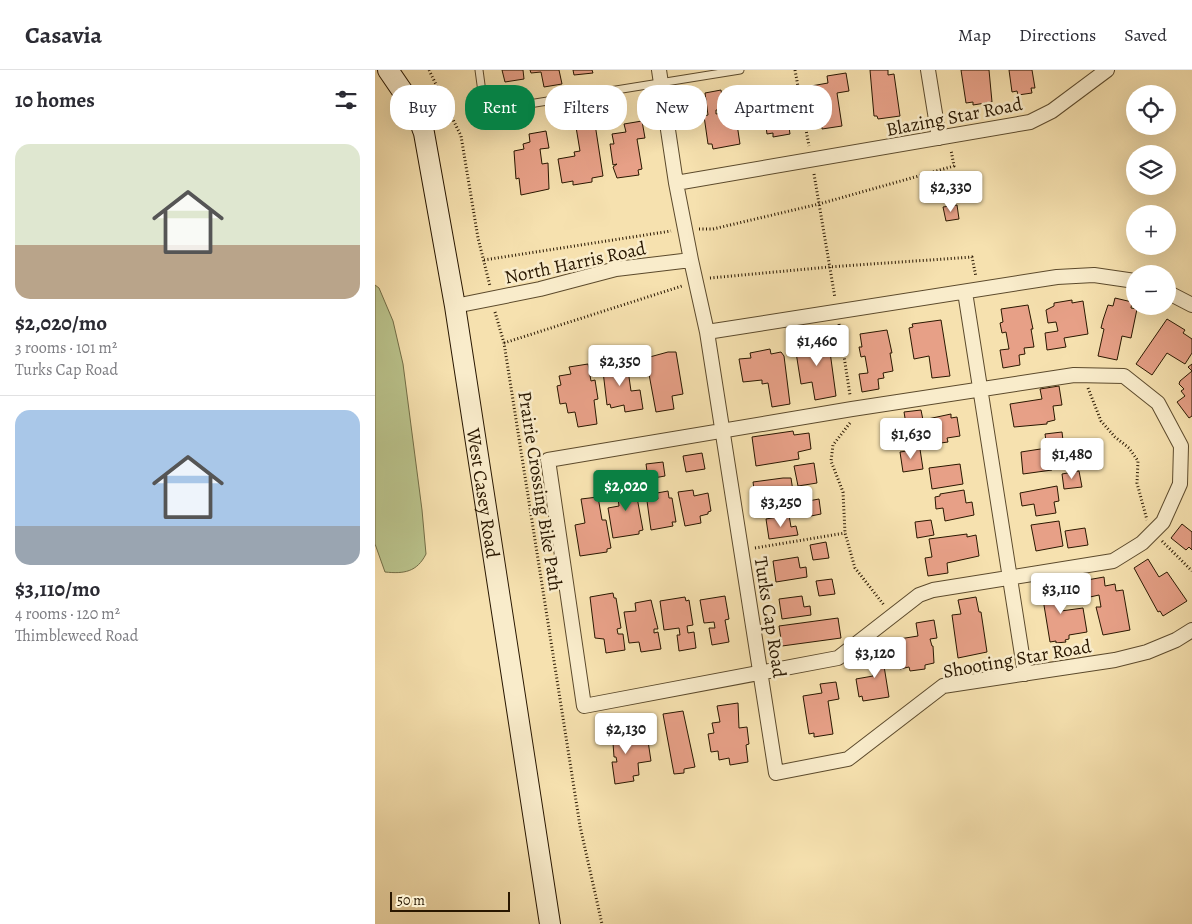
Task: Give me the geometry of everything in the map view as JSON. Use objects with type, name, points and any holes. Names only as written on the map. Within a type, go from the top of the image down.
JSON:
[{"type":"main road","name":"West Casey Road","points":[[388,70],[416,111],[424,133],[455,306],[550,924]]},
{"type":"street","points":[[928,70],[944,138]]},
{"type":"street","name":"Blazing Star Road","points":[[676,183],[1030,122],[1052,111],[1107,70]]},
{"type":"street","points":[[660,76],[676,183],[691,260]]},
{"type":"street","name":"North Harris Road","points":[[455,306],[540,289],[616,269],[691,260]]},
{"type":"street","name":"Turks Cap Road","points":[[691,260],[707,332],[777,773]]},
{"type":"street","points":[[707,332],[1076,275],[1126,279]]},
{"type":"street","points":[[972,290],[980,389],[1025,674]]},
{"type":"street","points":[[1176,297],[1192,305]]},
{"type":"street","points":[[1085,375],[1124,376],[1158,403],[1181,446],[1180,484],[1163,522],[1142,543],[1113,561],[933,590],[919,595],[838,658],[584,706],[548,460],[980,389],[1085,375]]},
{"type":"street","name":"Shooting Star Road","points":[[777,773],[848,759],[943,686],[1115,660],[1147,652],[1176,640],[1192,630]]},
{"type":"lane","points":[[479,70],[482,92],[489,106],[503,108],[660,76],[740,70]]},
{"type":"path","name":"Prairie Crossing Bike Path","points":[[429,70],[461,136],[483,260],[493,299],[496,320],[504,344],[580,826],[603,924]]},
{"type":"path","points":[[795,70],[812,160],[852,409],[850,425],[833,445],[831,461],[843,492],[845,533],[855,568],[892,615]]},
{"type":"path","points":[[483,260],[685,229],[713,229],[819,204],[954,166],[944,138]]},
{"type":"path","points":[[504,344],[696,281],[717,277],[972,257],[972,290]]},
{"type":"path","points":[[1085,375],[1101,421],[1115,437],[1129,448],[1138,462],[1137,483],[1140,502],[1147,521],[1192,571]]},
{"type":"path","points":[[742,551],[845,533]]},
{"type":"green space","points":[[375,285],[379,288],[393,321],[403,364],[426,554],[414,568],[398,573],[385,572],[375,544]]},
{"type":"building","points":[[502,70],[523,70],[524,79],[505,82]]},
{"type":"building","points":[[530,70],[559,70],[562,84],[545,85],[544,87],[541,72],[531,73]]},
{"type":"building","points":[[573,70],[592,70],[593,73],[574,75]]},
{"type":"building","points":[[870,70],[888,70],[888,75],[894,74],[900,116],[878,119],[877,116],[874,116]]},
{"type":"building","points":[[961,70],[989,70],[992,102],[973,105],[973,102],[966,103]]},
{"type":"building","points":[[1009,70],[1032,70],[1035,88],[1031,88],[1032,93],[1018,95],[1017,91],[1012,92]]},
{"type":"building","points":[[846,73],[849,91],[837,93],[842,126],[832,128],[832,85],[817,85],[828,83],[827,76]]},
{"type":"building","points":[[717,91],[717,130],[738,130],[740,144],[713,149],[712,144],[708,144],[706,130],[708,115],[707,93]]},
{"type":"building","points":[[637,122],[637,130],[644,130],[645,138],[637,139],[642,169],[638,170],[639,175],[617,178],[613,167],[617,164],[613,165],[610,144],[614,144],[612,134],[626,132],[627,124]]},
{"type":"building","points":[[576,130],[596,130],[603,176],[592,178],[592,182],[573,185],[573,181],[562,183],[558,159],[575,156],[574,152],[580,151]]},
{"type":"building","points":[[766,130],[789,130],[790,134],[773,137],[773,133],[767,134]]},
{"type":"building","points":[[546,131],[549,148],[540,149],[542,164],[548,163],[549,189],[521,195],[519,178],[516,179],[514,151],[524,149],[523,144],[530,142],[529,134]]},
{"type":"building","points":[[957,205],[959,219],[946,221],[943,207]]},
{"type":"building","points":[[1115,298],[1126,301],[1126,315],[1136,315],[1131,338],[1122,336],[1117,360],[1098,356],[1104,329],[1101,328],[1103,320],[1108,305],[1113,306]]},
{"type":"building","points":[[1072,300],[1072,303],[1083,301],[1088,334],[1064,338],[1066,347],[1047,350],[1045,333],[1058,331],[1056,322],[1048,323],[1046,310],[1054,306],[1054,303]]},
{"type":"building","points":[[1028,305],[1033,329],[1031,329],[1034,347],[1024,348],[1025,354],[1019,355],[1020,365],[1003,368],[1000,350],[1009,349],[1006,332],[1002,333],[1000,323],[1003,322],[1001,309]]},
{"type":"building","points":[[1167,319],[1185,330],[1183,333],[1192,339],[1192,353],[1185,364],[1167,353],[1152,375],[1136,364]]},
{"type":"building","points":[[941,320],[950,376],[932,378],[929,356],[914,359],[909,328],[913,327],[912,324]]},
{"type":"building","points":[[887,330],[892,353],[890,353],[893,371],[883,373],[884,378],[878,379],[879,389],[862,392],[859,374],[868,373],[865,356],[861,357],[859,347],[862,347],[860,334]]},
{"type":"building","points":[[828,337],[836,396],[815,400],[812,382],[801,384],[795,346],[810,344],[810,339]]},
{"type":"building","points":[[770,349],[771,354],[781,352],[784,356],[790,404],[772,407],[768,383],[762,384],[762,380],[743,382],[739,359],[751,358],[750,353]]},
{"type":"building","points":[[668,352],[676,352],[683,394],[672,396],[674,409],[656,412],[646,358]]},
{"type":"building","points":[[623,359],[624,364],[627,363],[631,391],[640,390],[643,409],[625,412],[624,405],[611,408],[610,404],[607,405],[602,363]]},
{"type":"building","points":[[588,364],[591,381],[595,380],[598,399],[594,400],[597,424],[578,427],[575,412],[568,413],[566,403],[560,404],[557,386],[561,385],[559,376],[571,374],[569,367]]},
{"type":"building","points":[[1192,371],[1192,416],[1189,418],[1177,402],[1185,396],[1181,391],[1184,389],[1179,384],[1180,381]]},
{"type":"building","points":[[1059,386],[1062,405],[1053,406],[1055,420],[1047,422],[1047,424],[1014,427],[1010,404],[1042,399],[1040,389]]},
{"type":"building","points":[[921,410],[923,420],[951,414],[951,418],[957,417],[960,436],[947,438],[948,442],[926,445],[925,442],[914,443],[911,429],[907,430],[904,412]]},
{"type":"building","points":[[793,431],[794,435],[809,433],[811,449],[798,452],[799,459],[756,466],[752,437]]},
{"type":"building","points":[[1062,432],[1064,449],[1056,450],[1057,458],[1050,459],[1052,470],[1023,474],[1021,452],[1047,448],[1045,434]]},
{"type":"building","points":[[920,449],[923,469],[903,472],[900,452]]},
{"type":"building","points":[[702,453],[705,469],[686,472],[683,456]]},
{"type":"building","points":[[663,462],[665,476],[648,479],[646,464]]},
{"type":"building","points":[[814,463],[817,483],[798,486],[794,466]]},
{"type":"building","points":[[960,464],[963,484],[932,489],[929,468]]},
{"type":"building","points":[[1079,471],[1082,487],[1064,489],[1062,474]]},
{"type":"building","points":[[791,478],[794,498],[756,503],[753,482]]},
{"type":"building","points":[[634,481],[643,530],[639,531],[639,534],[613,538],[608,508],[619,506],[616,483]]},
{"type":"building","points":[[1057,486],[1059,501],[1054,502],[1056,513],[1036,516],[1034,504],[1022,506],[1020,493]]},
{"type":"building","points":[[693,490],[694,496],[708,493],[711,511],[700,516],[701,523],[685,526],[678,492]]},
{"type":"building","points":[[964,490],[966,503],[972,502],[974,515],[945,521],[943,508],[936,509],[935,497],[940,496],[940,494]]},
{"type":"building","points":[[668,491],[669,498],[672,498],[676,522],[672,522],[673,526],[651,530],[647,501],[658,499],[657,493]]},
{"type":"building","points":[[598,497],[602,520],[606,520],[611,548],[607,549],[607,552],[580,556],[575,525],[585,523],[581,499]]},
{"type":"building","points":[[819,499],[821,514],[806,517],[803,502]]},
{"type":"building","points":[[789,515],[791,527],[796,526],[798,535],[769,539],[766,519]]},
{"type":"building","points":[[931,520],[934,535],[917,538],[915,522]]},
{"type":"building","points":[[1059,521],[1063,546],[1036,551],[1031,525]]},
{"type":"building","points":[[1182,524],[1192,532],[1192,550],[1189,547],[1186,550],[1171,538]]},
{"type":"building","points":[[1085,528],[1088,545],[1068,548],[1065,531]]},
{"type":"building","points":[[967,534],[967,537],[976,535],[979,556],[947,563],[948,573],[928,576],[925,558],[932,557],[929,539]]},
{"type":"building","points":[[826,542],[829,558],[813,560],[810,545]]},
{"type":"building","points":[[798,557],[800,568],[806,567],[807,577],[776,582],[773,561]]},
{"type":"building","points":[[1148,559],[1159,577],[1167,572],[1187,601],[1163,616],[1160,611],[1158,612],[1134,568]]},
{"type":"building","points":[[1104,577],[1105,586],[1115,584],[1116,591],[1123,590],[1130,630],[1103,635],[1096,607],[1101,607],[1099,595],[1090,597],[1087,580]]},
{"type":"building","points":[[832,579],[835,594],[819,596],[816,581]]},
{"type":"building","points":[[1063,583],[1066,601],[1060,602],[1061,611],[1083,608],[1087,632],[1069,635],[1069,639],[1065,640],[1066,642],[1050,642],[1041,587]]},
{"type":"building","points":[[613,593],[614,598],[616,598],[621,628],[617,629],[618,634],[623,634],[625,650],[606,653],[604,639],[595,638],[590,597]]},
{"type":"building","points":[[725,596],[729,619],[725,620],[729,642],[712,645],[709,628],[715,628],[714,622],[704,623],[700,600]]},
{"type":"building","points":[[802,596],[804,607],[810,606],[811,615],[782,619],[779,599]]},
{"type":"building","points":[[685,597],[686,601],[689,600],[693,625],[687,626],[688,633],[694,632],[696,648],[679,651],[677,635],[680,635],[679,628],[664,630],[660,601]]},
{"type":"building","points":[[976,597],[979,612],[981,612],[987,652],[958,658],[952,615],[961,614],[958,600]]},
{"type":"building","points":[[651,600],[658,629],[654,629],[654,633],[658,632],[661,649],[641,652],[639,642],[629,643],[624,612],[636,611],[635,603]]},
{"type":"building","points":[[838,618],[841,638],[782,646],[779,626]]},
{"type":"building","points":[[934,620],[937,638],[930,639],[933,646],[934,663],[925,665],[925,669],[910,671],[909,667],[900,669],[899,664],[896,664],[894,651],[900,647],[899,639],[918,636],[916,623]]},
{"type":"building","points":[[885,651],[887,666],[884,666],[889,697],[863,701],[862,696],[859,697],[856,679],[873,676],[869,653]]},
{"type":"building","points":[[836,682],[839,699],[828,701],[833,734],[814,737],[814,733],[809,734],[803,696],[822,693],[820,684]]},
{"type":"building","points":[[738,703],[739,728],[747,727],[749,744],[746,745],[748,762],[730,765],[729,758],[719,760],[718,751],[711,752],[708,734],[714,733],[712,723],[720,722],[717,706]]},
{"type":"building","points":[[683,711],[695,767],[684,769],[684,773],[674,774],[663,714]]},
{"type":"building","points":[[623,724],[626,745],[648,741],[651,761],[638,763],[639,775],[633,776],[634,781],[615,784],[612,762],[617,762],[616,757],[614,757],[613,743],[608,744],[606,726]]}]
